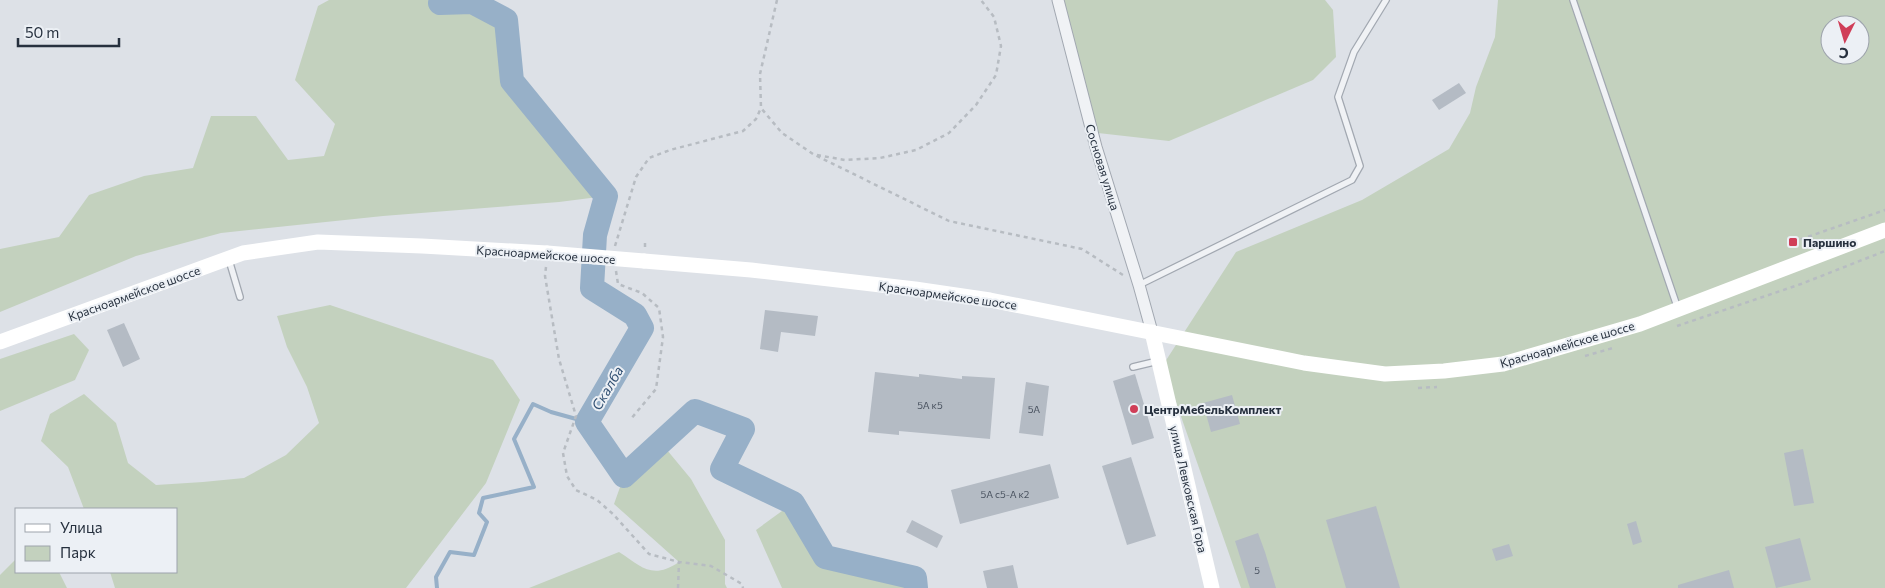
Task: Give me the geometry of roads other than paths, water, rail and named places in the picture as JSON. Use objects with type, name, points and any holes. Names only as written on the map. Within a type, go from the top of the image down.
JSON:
[{"type":"main road","name":"Красноармейское шоссе","points":[[0,342],[243,252],[318,242],[547,254],[751,270],[915,289],[990,300],[1304,363],[1385,374],[1414,374],[1503,364],[1604,335],[1678,309],[1885,230]]},
{"type":"main road","name":"улица Левковская Гора","points":[[1152,332],[1212,588]]},
{"type":"street","name":"Сосновая улица","points":[[1058,0],[1096,147],[1152,332]]},
{"type":"lane","points":[[1139,286],[1352,180],[1360,166],[1338,97],[1354,52],[1386,0]]},
{"type":"lane","points":[[1573,0],[1678,309]]},
{"type":"lane","points":[[228,258],[240,297]]},
{"type":"lane","points":[[1133,367],[1159,361]]},
{"type":"waterway","name":"Скалба","points":[[441,0],[440,3],[472,2],[506,20],[512,81],[606,196],[595,235],[592,288],[635,315],[642,328],[587,422],[624,476],[695,411],[743,429],[722,469],[793,503],[825,557],[915,578],[916,588]]},
{"type":"waterway","points":[[437,588],[436,577],[450,552],[474,555],[487,522],[479,513],[483,498],[534,487],[514,439],[533,404],[551,412],[587,422]]},
{"type":"place","name":"Паршино","points":[[1793,242]]},
{"type":"place","name":"ЦентрМебельКомплект","points":[[1134,409]]}]
